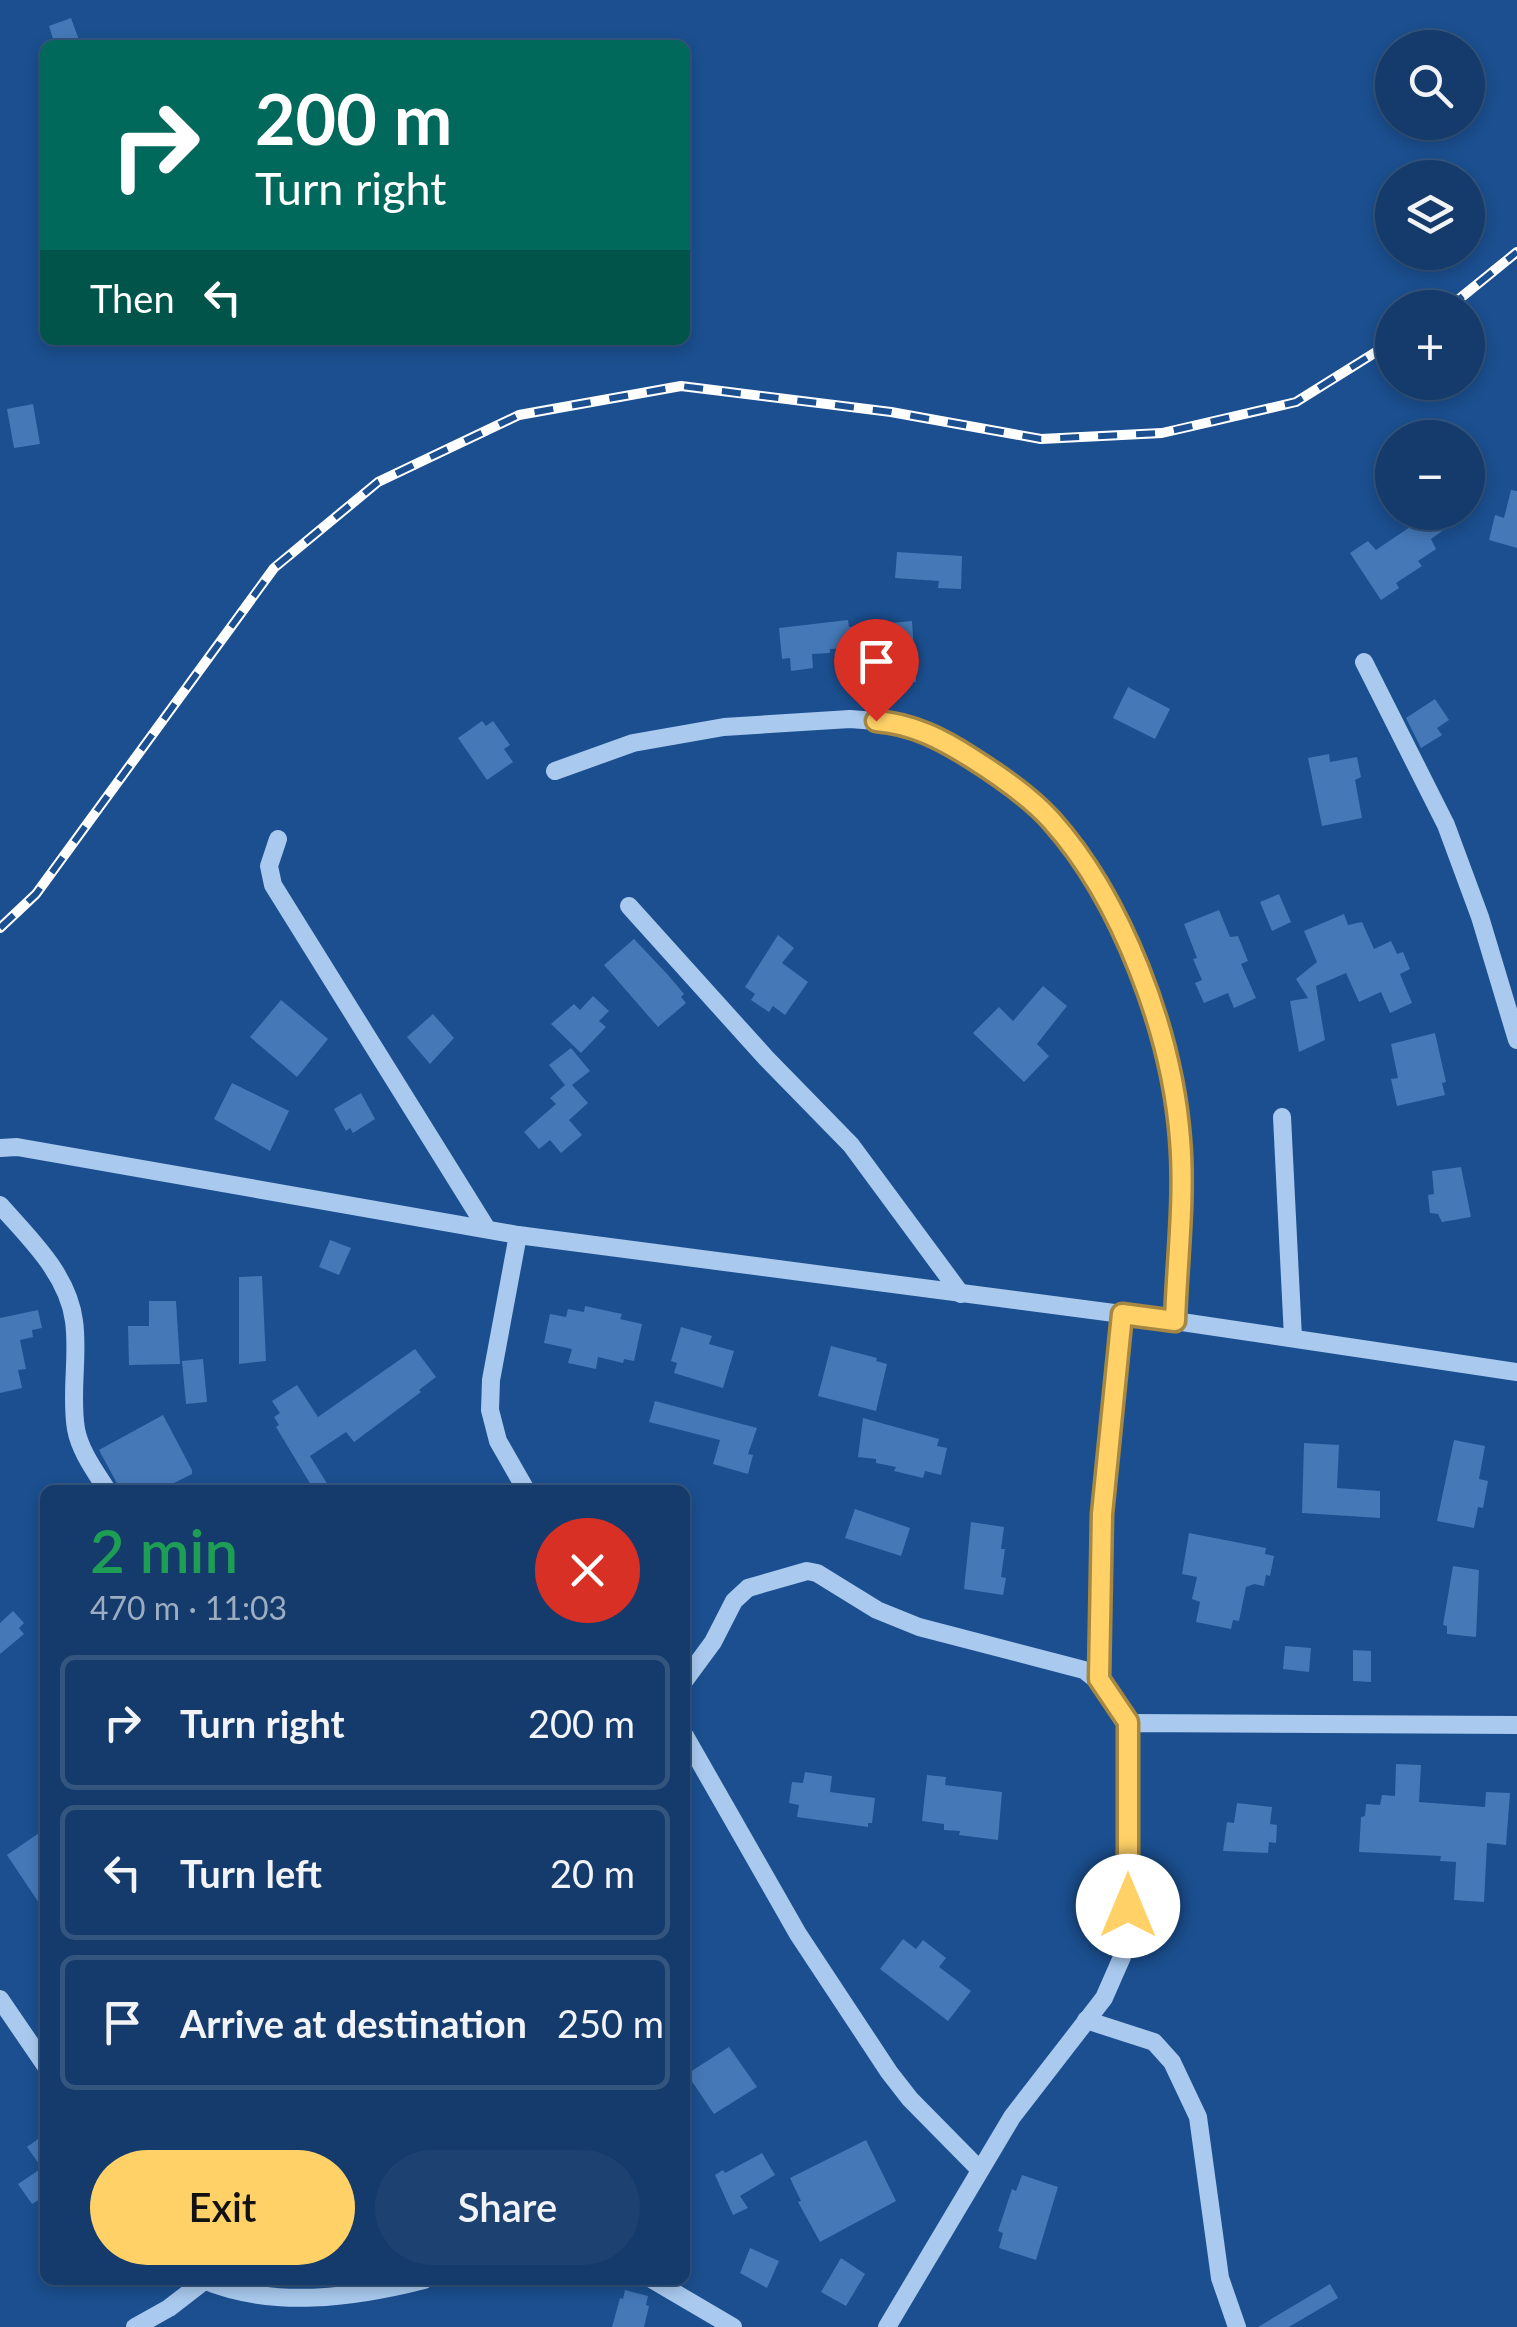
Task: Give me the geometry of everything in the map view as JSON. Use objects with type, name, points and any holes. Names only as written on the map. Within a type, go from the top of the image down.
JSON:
[{"type":"street","points":[[1364,662],[1446,824],[1480,917],[1517,1040]]},
{"type":"street","points":[[555,771],[634,743],[724,728],[850,718],[902,723],[945,741],[995,773],[1050,819],[1098,884],[1126,938],[1149,998],[1172,1086],[1180,1140],[1175,1321]]},
{"type":"street","points":[[278,839],[269,866],[273,885],[486,1229]]},
{"type":"street","points":[[629,906],[850,1145],[961,1294]]},
{"type":"street","points":[[1282,1117],[1293,1338]]},
{"type":"street","points":[[0,1148],[18,1147],[518,1235],[1175,1321],[1517,1372]]},
{"type":"street","points":[[0,1206],[45,1255],[74,1319],[76,1430],[85,1456],[104,1485]]},
{"type":"street","points":[[518,1235],[491,1380],[490,1410],[498,1441],[523,1485]]},
{"type":"street","points":[[1099,1679],[1102,1514],[1122,1314]]},
{"type":"street","points":[[690,1673],[713,1642],[734,1601],[748,1588],[808,1571],[876,1610],[919,1627],[1084,1670],[1099,1679],[1128,1722],[1128,1906],[1122,1957],[1104,1998],[1012,2117],[887,2327]]},
{"type":"street","points":[[1128,1722],[1517,1725]]},
{"type":"street","points":[[690,1745],[798,1934],[889,2072],[980,2170]]},
{"type":"street","points":[[0,1999],[40,2058]]},
{"type":"street","points":[[1086,2020],[1154,2042],[1172,2062],[1198,2117],[1220,2278],[1238,2327]]},
{"type":"street","points":[[135,2327],[169,2308],[198,2285]]},
{"type":"street","points":[[218,2285],[237,2292],[336,2298],[404,2285]]},
{"type":"street","points":[[661,2285],[733,2327]]},
{"type":"building","points":[[71,18],[79,40],[53,40],[49,26]]},
{"type":"building","points":[[33,404],[40,444],[14,448],[7,409]]},
{"type":"building","points":[[1511,490],[1517,491],[1517,548],[1489,540],[1495,515],[1504,518]]},
{"type":"building","points":[[1405,530],[1444,530],[1431,539],[1436,549],[1418,561],[1422,566],[1396,583],[1399,588],[1381,600],[1350,553],[1368,541],[1376,550]]},
{"type":"building","points":[[897,552],[962,556],[961,589],[938,588],[939,581],[895,578]]},
{"type":"building","points":[[848,620],[849,627],[912,621],[916,682],[883,685],[879,646],[812,654],[813,668],[791,671],[790,658],[782,659],[779,628]]},
{"type":"building","points":[[1128,687],[1170,709],[1155,739],[1113,718]]},
{"type":"building","points":[[1435,699],[1449,720],[1437,728],[1442,735],[1421,748],[1406,718]]},
{"type":"building","points":[[482,721],[486,726],[493,721],[510,745],[504,749],[513,762],[487,780],[458,738]]},
{"type":"building","points":[[1329,754],[1330,762],[1357,757],[1361,777],[1355,780],[1362,818],[1322,826],[1308,758]]},
{"type":"building","points":[[1279,894],[1291,922],[1272,931],[1260,902]]},
{"type":"building","points":[[1219,910],[1230,937],[1238,936],[1248,961],[1241,964],[1256,998],[1234,1008],[1228,993],[1204,1003],[1195,983],[1202,980],[1193,959],[1197,958],[1184,924]]},
{"type":"building","points":[[1344,914],[1348,925],[1362,922],[1374,949],[1391,941],[1397,954],[1403,952],[1410,969],[1400,974],[1412,1003],[1390,1013],[1381,992],[1359,1002],[1346,973],[1316,986],[1325,1040],[1299,1052],[1290,1001],[1308,998],[1296,979],[1317,962],[1304,931]]},
{"type":"building","points":[[778,935],[794,948],[782,963],[808,982],[785,1015],[773,1006],[769,1012],[751,1000],[755,994],[745,987]]},
{"type":"building","points":[[634,939],[684,994],[681,997],[686,1003],[658,1027],[604,965]]},
{"type":"building","points":[[1043,986],[1067,1006],[1037,1044],[1049,1056],[1024,1082],[973,1033],[999,1007],[1013,1021]]},
{"type":"building","points":[[593,996],[609,1011],[599,1021],[606,1027],[581,1053],[551,1024],[574,1004],[580,1010]]},
{"type":"building","points":[[281,1000],[328,1039],[297,1077],[250,1037]]},
{"type":"building","points":[[433,1014],[454,1038],[430,1064],[407,1037]]},
{"type":"building","points":[[1435,1033],[1446,1082],[1442,1083],[1445,1095],[1397,1106],[1391,1079],[1398,1078],[1391,1044]]},
{"type":"building","points":[[571,1048],[590,1071],[572,1085],[588,1103],[569,1120],[582,1135],[561,1153],[550,1140],[539,1149],[524,1132],[556,1104],[550,1098],[565,1085],[549,1065]]},
{"type":"building","points":[[232,1083],[289,1111],[270,1151],[214,1119]]},
{"type":"building","points":[[361,1093],[375,1119],[353,1133],[350,1128],[346,1131],[334,1109]]},
{"type":"building","points":[[1461,1167],[1471,1217],[1442,1222],[1438,1214],[1430,1213],[1428,1195],[1434,1194],[1432,1171]]},
{"type":"building","points":[[330,1240],[351,1248],[339,1275],[319,1267]]},
{"type":"building","points":[[262,1276],[266,1361],[239,1364],[239,1277]]},
{"type":"building","points":[[149,1301],[176,1301],[180,1364],[129,1365],[128,1326],[149,1326]]},
{"type":"building","points":[[585,1306],[622,1314],[620,1319],[642,1324],[634,1361],[624,1359],[623,1363],[598,1357],[596,1369],[568,1363],[572,1349],[544,1343],[550,1314],[566,1317],[568,1309],[584,1312]]},
{"type":"building","points":[[38,1310],[42,1328],[32,1330],[33,1337],[20,1340],[26,1369],[18,1370],[22,1388],[0,1393],[0,1318]]},
{"type":"building","points":[[681,1327],[712,1336],[709,1344],[734,1351],[723,1388],[674,1373],[677,1363],[671,1361]]},
{"type":"building","points":[[831,1346],[887,1364],[876,1411],[818,1396]]},
{"type":"building","points":[[415,1349],[436,1377],[354,1442],[346,1432],[310,1456],[328,1485],[311,1485],[276,1427],[279,1425],[274,1417],[280,1413],[272,1401],[297,1385],[318,1417]]},
{"type":"building","points":[[203,1359],[207,1402],[186,1404],[182,1361]]},
{"type":"building","points":[[655,1401],[757,1428],[748,1454],[753,1455],[748,1474],[713,1464],[720,1440],[649,1422]]},
{"type":"building","points":[[163,1415],[192,1474],[170,1485],[118,1485],[99,1450]]},
{"type":"building","points":[[863,1418],[939,1439],[937,1446],[947,1448],[941,1475],[925,1471],[923,1478],[894,1471],[896,1467],[876,1463],[876,1459],[858,1457]]},
{"type":"building","points":[[1454,1440],[1485,1446],[1479,1479],[1488,1481],[1474,1528],[1437,1521]]},
{"type":"building","points":[[1304,1443],[1339,1445],[1337,1488],[1380,1491],[1380,1518],[1302,1513]]},
{"type":"building","points":[[855,1509],[910,1528],[901,1556],[845,1538]]},
{"type":"building","points":[[971,1522],[1004,1527],[1003,1595],[964,1589]]},
{"type":"building","points":[[1189,1533],[1266,1548],[1265,1554],[1274,1556],[1264,1586],[1246,1587],[1239,1621],[1233,1620],[1231,1629],[1196,1622],[1200,1602],[1192,1599],[1197,1577],[1182,1574]]},
{"type":"building","points":[[1453,1566],[1479,1570],[1476,1637],[1447,1634],[1447,1626],[1443,1625]]},
{"type":"building","points":[[13,1611],[24,1623],[19,1628],[24,1634],[0,1654],[0,1623]]},
{"type":"building","points":[[1285,1646],[1311,1648],[1309,1672],[1283,1669]]},
{"type":"building","points":[[1353,1650],[1371,1651],[1371,1682],[1353,1681]]},
{"type":"building","points":[[1396,1764],[1421,1765],[1419,1802],[1485,1807],[1486,1792],[1510,1793],[1506,1845],[1487,1843],[1484,1902],[1454,1900],[1456,1862],[1440,1861],[1441,1856],[1359,1852],[1361,1817],[1365,1816],[1366,1804],[1380,1805],[1382,1795],[1395,1796]]},
{"type":"building","points":[[805,1772],[832,1776],[830,1792],[875,1798],[872,1823],[868,1827],[797,1817],[799,1805],[789,1803],[792,1782],[803,1783]]},
{"type":"building","points":[[927,1775],[946,1777],[945,1785],[1002,1792],[998,1840],[959,1835],[960,1831],[944,1830],[944,1824],[922,1821]]},
{"type":"building","points":[[1237,1803],[1272,1807],[1270,1824],[1277,1825],[1276,1843],[1269,1842],[1268,1853],[1223,1851],[1227,1822],[1234,1823]]},
{"type":"building","points":[[40,1832],[40,1904],[7,1855]]},
{"type":"building","points":[[903,1939],[916,1949],[923,1940],[946,1958],[939,1967],[971,1991],[948,2021],[880,1969]]},
{"type":"building","points":[[729,2047],[757,2087],[714,2114],[690,2078],[690,2072]]},
{"type":"building","points":[[40,2138],[40,2165],[27,2147]]},
{"type":"building","points":[[866,2140],[896,2201],[820,2242],[790,2178]]},
{"type":"building","points":[[762,2153],[775,2175],[740,2196],[748,2208],[733,2215],[715,2175]]},
{"type":"building","points":[[40,2169],[40,2199],[32,2204],[18,2184]]},
{"type":"building","points":[[1022,2175],[1058,2187],[1036,2260],[999,2248],[1003,2233],[998,2231],[1012,2189],[1016,2191]]},
{"type":"building","points":[[750,2248],[779,2261],[767,2288],[740,2273]]},
{"type":"building","points":[[841,2258],[865,2274],[846,2306],[821,2292]]},
{"type":"building","points":[[1330,2284],[1338,2298],[1289,2327],[1258,2327]]},
{"type":"building","points":[[625,2290],[648,2296],[644,2327],[612,2327]]},
{"type":"railway","points":[[1470,290],[1517,252]]},
{"type":"railway","points":[[0,928],[36,894],[274,568],[378,482],[519,415],[681,386],[891,412],[1041,439],[1162,433],[1296,402],[1375,353]]},
{"type":"route","points":[[876,721],[902,723],[945,741],[995,773],[1050,819],[1098,884],[1126,938],[1149,998],[1172,1086],[1181,1182],[1175,1321],[1122,1314],[1102,1514],[1099,1679],[1128,1722],[1128,1906]]}]
